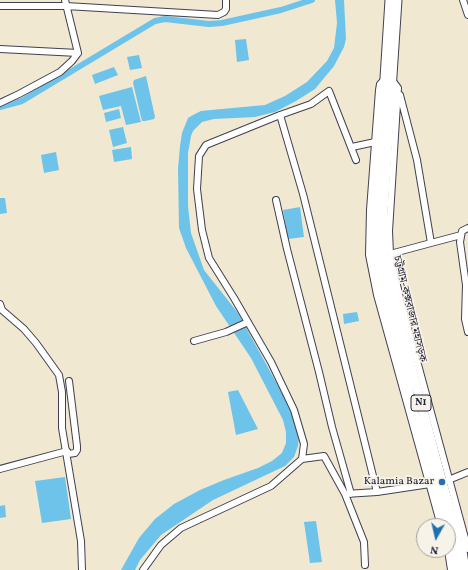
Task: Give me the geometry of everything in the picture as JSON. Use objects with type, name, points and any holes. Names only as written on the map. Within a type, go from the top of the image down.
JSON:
[{"type":"highway","name":"চট্টগ্রাম-কক্সবাজার মহাসড়ক","points":[[396,1],[389,176],[383,255],[442,482],[462,551],[465,570]]},
{"type":"highway","name":"চট্টগ্রাম-কক্সবাজার মহাসড়ক","points":[[392,82],[374,183],[374,234],[376,264],[413,409],[445,518]]},
{"type":"highway","points":[[455,558],[456,570]]},
{"type":"street","points":[[0,6],[65,3],[218,15],[226,9],[226,0]]},
{"type":"street","points":[[463,0],[468,15]]},
{"type":"street","points":[[65,3],[78,53]]},
{"type":"street","points":[[0,49],[78,53]]},
{"type":"street","points":[[0,103],[60,72],[78,53]]},
{"type":"street","points":[[376,168],[375,142],[380,84],[392,82],[417,160],[431,243]]},
{"type":"street","points":[[302,459],[304,444],[294,410],[271,362],[246,323],[234,298],[209,258],[202,230],[198,196],[199,156],[206,145],[311,104],[329,91],[356,160]]},
{"type":"street","points":[[280,115],[303,194],[377,492]]},
{"type":"street","points":[[352,147],[375,142]]},
{"type":"street","points":[[374,183],[369,236],[370,262],[377,294],[439,518]]},
{"type":"street","points":[[276,200],[348,494],[364,542],[365,565]]},
{"type":"street","points":[[387,204],[390,254],[400,298],[447,480],[468,549]]},
{"type":"street","points":[[468,228],[462,231],[460,242],[466,285],[465,319],[468,333]]},
{"type":"street","points":[[390,254],[461,235]]},
{"type":"street","points":[[0,304],[2,310],[24,329],[36,343],[59,376],[62,392],[62,428],[81,541],[82,570]]},
{"type":"street","points":[[194,341],[246,323]]},
{"type":"street","points":[[0,469],[67,452],[75,453],[78,446],[69,381]]},
{"type":"street","points":[[143,570],[161,545],[181,528],[271,486],[302,459],[324,456],[348,494]]},
{"type":"street","points":[[447,480],[468,472]]},
{"type":"street","points":[[348,494],[377,492],[430,484]]},
{"type":"street","points":[[449,558],[451,570]]},
{"type":"water","points":[[335,0],[344,0],[346,39],[344,47],[334,66],[315,89],[275,112],[255,117],[214,119],[202,122],[193,131],[188,153],[188,206],[191,233],[204,270],[238,313],[294,417],[299,437],[298,446],[294,457],[285,466],[213,500],[161,535],[140,560],[135,570],[121,570],[139,538],[155,519],[174,504],[200,490],[258,468],[272,461],[282,453],[286,443],[286,432],[283,420],[251,358],[216,306],[186,248],[179,228],[178,169],[180,146],[182,133],[188,118],[193,115],[201,111],[265,105],[285,96],[307,82],[327,61],[334,48],[337,23]]},
{"type":"water","points":[[246,39],[249,60],[237,62],[235,40]]},
{"type":"water","points":[[139,55],[142,68],[130,70],[127,57]]},
{"type":"water","points":[[114,67],[118,75],[95,84],[92,75]]},
{"type":"water","points":[[146,76],[155,117],[154,119],[142,121],[133,83],[134,80]]},
{"type":"water","points":[[132,87],[141,122],[126,125],[121,106],[103,110],[99,96]]},
{"type":"water","points":[[119,109],[121,118],[106,122],[104,113]]},
{"type":"water","points":[[123,127],[127,143],[113,147],[109,130]]},
{"type":"water","points":[[131,147],[132,159],[114,162],[112,150]]},
{"type":"water","points":[[56,152],[59,170],[44,173],[41,155]]},
{"type":"water","points":[[0,198],[5,198],[7,213],[0,214]]},
{"type":"water","points":[[300,207],[304,237],[288,239],[283,210]]},
{"type":"water","points":[[357,312],[359,321],[344,324],[343,314]]},
{"type":"water","points":[[238,390],[258,429],[236,435],[228,392]]},
{"type":"water","points":[[65,477],[71,519],[42,523],[35,481]]},
{"type":"water","points":[[5,505],[6,517],[0,518],[0,506]]},
{"type":"water","points":[[316,521],[322,562],[310,563],[304,522]]},
{"type":"waterway","points":[[0,107],[22,101],[155,21],[165,19],[209,24],[222,23],[281,10],[312,0]]},
{"type":"place","name":"Kalamia Bazar","points":[[442,482]]}]
